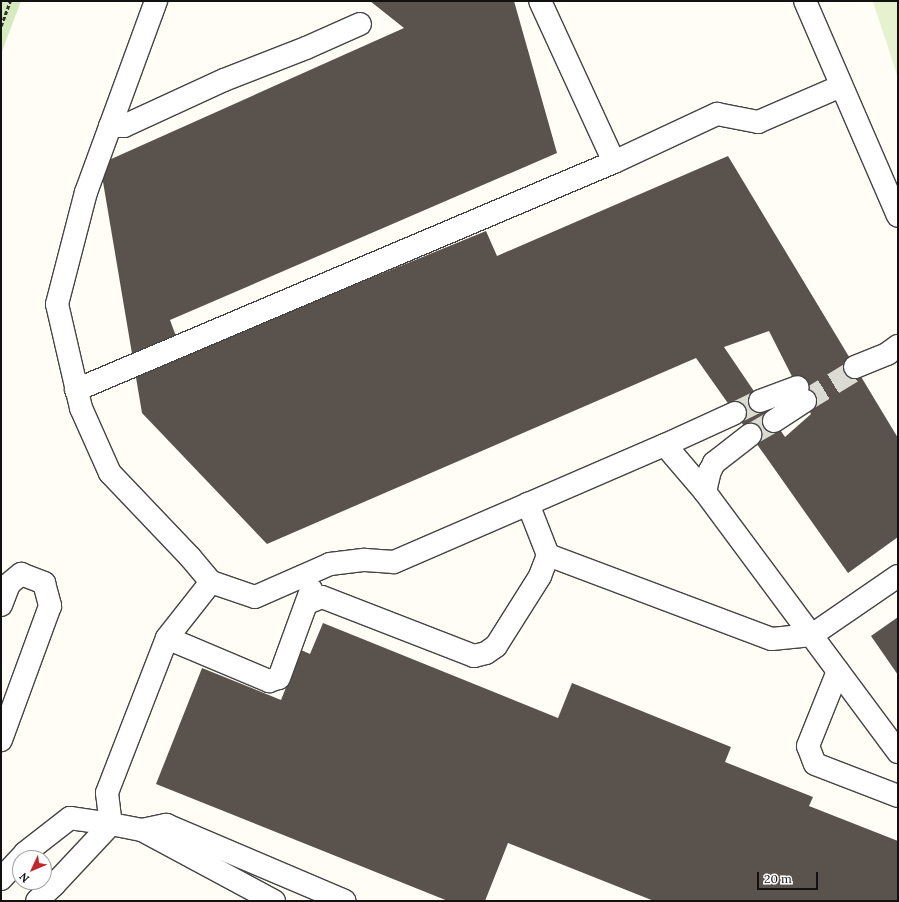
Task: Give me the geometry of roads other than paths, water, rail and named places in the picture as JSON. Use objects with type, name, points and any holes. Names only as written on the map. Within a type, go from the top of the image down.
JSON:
[{"type":"lane","points":[[156,1],[86,192],[57,304],[81,408],[110,473],[190,557],[211,582],[255,597],[330,564],[365,560],[394,562],[665,445],[735,413]]},
{"type":"lane","points":[[540,1],[614,162]]},
{"type":"lane","points":[[805,1],[898,216]]},
{"type":"lane","points":[[110,126],[124,126],[224,80],[306,48],[360,24]]},
{"type":"lane","points":[[76,390],[614,162],[716,114],[758,122],[841,86]]},
{"type":"lane","points":[[860,367],[894,357]]},
{"type":"lane","points":[[760,401],[802,394],[774,420]]},
{"type":"lane","points":[[705,492],[710,470],[714,463],[750,435]]},
{"type":"lane","points":[[665,445],[705,492],[897,748]]},
{"type":"lane","points":[[306,603],[322,597],[474,656],[486,653],[496,646],[540,576],[548,555],[528,504]]},
{"type":"lane","points":[[548,555],[772,639],[812,636],[898,576]]},
{"type":"lane","points":[[167,638],[270,681],[279,678],[319,569]]},
{"type":"lane","points":[[1,605],[10,584],[21,574],[44,583],[50,606],[1,740]]},
{"type":"lane","points":[[111,824],[107,793],[167,638],[211,582]]},
{"type":"lane","points":[[838,671],[808,746],[815,764],[898,796]]},
{"type":"lane","points":[[1,879],[25,853],[70,818],[142,830],[274,901]]},
{"type":"lane","points":[[37,901],[111,824]]},
{"type":"lane","points":[[142,830],[166,825],[345,901]]},
{"type":"tunnel","points":[[805,401],[857,369]]},
{"type":"tunnel","points":[[735,413],[760,401]]},
{"type":"tunnel","points":[[750,435],[774,421]]}]
